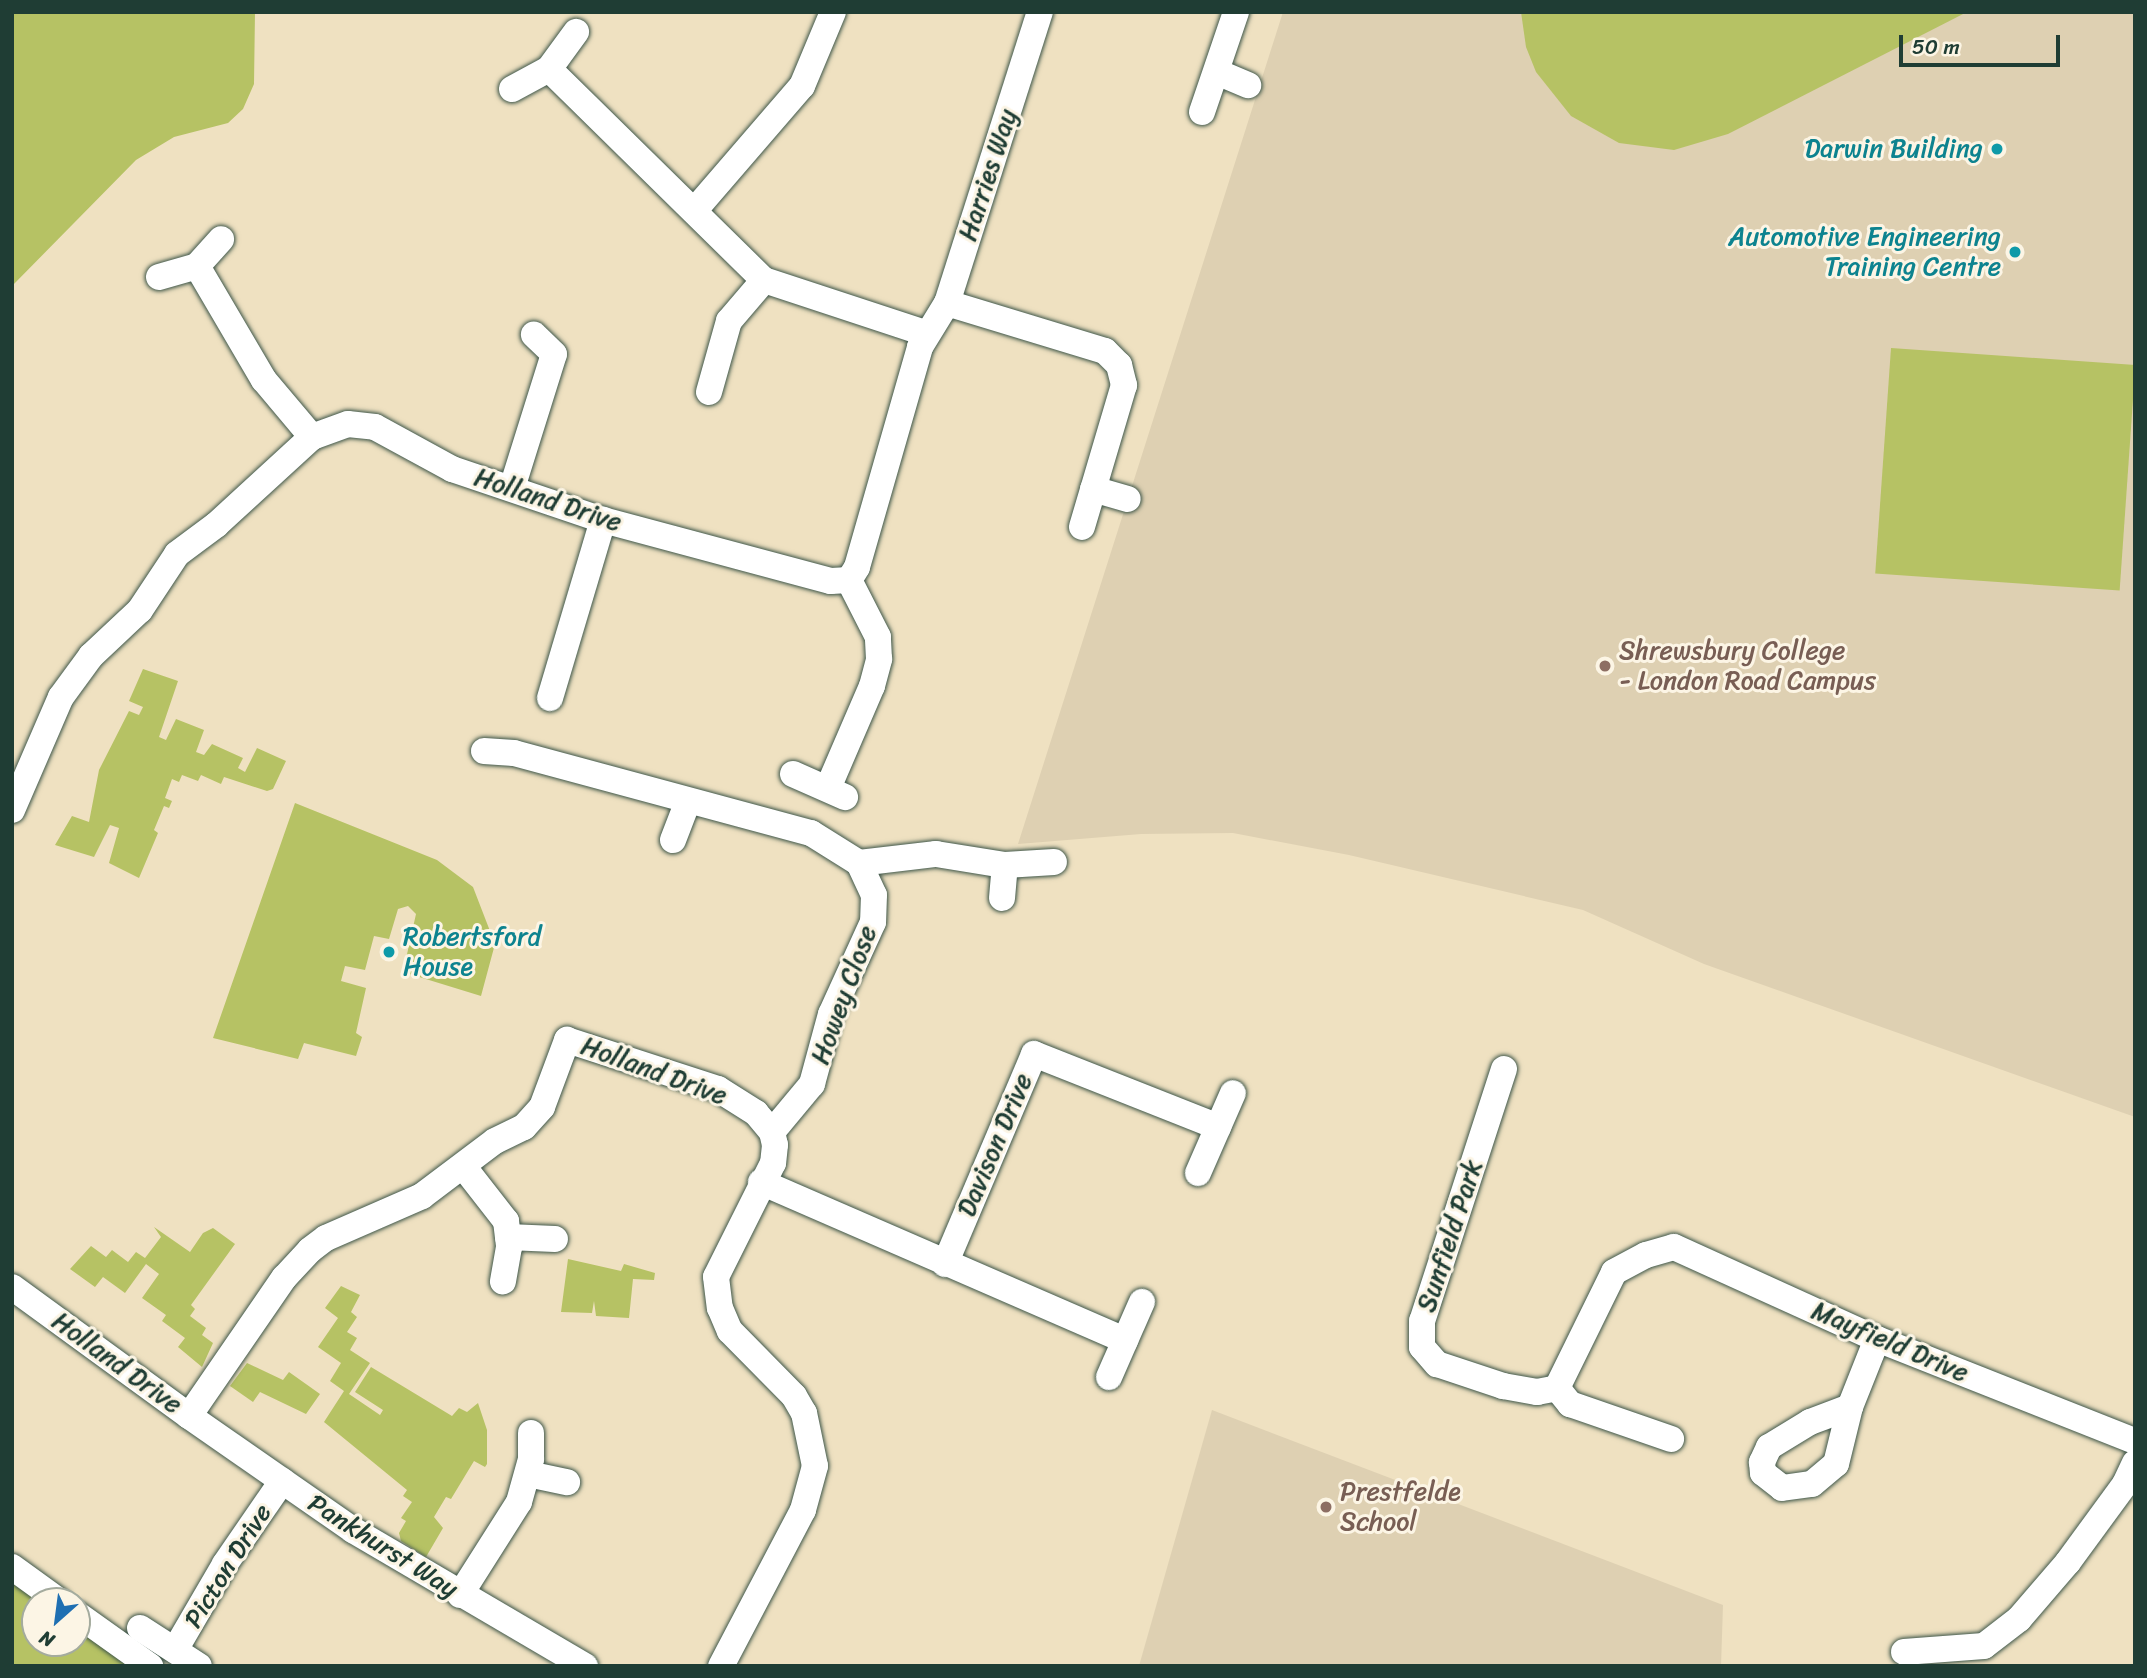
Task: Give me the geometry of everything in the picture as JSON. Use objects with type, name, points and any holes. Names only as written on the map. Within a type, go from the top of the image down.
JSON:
[{"type":"street","points":[[694,211],[802,86],[833,12]]},
{"type":"street","name":"Harries Way","points":[[925,333],[947,303],[1040,12]]},
{"type":"street","points":[[1202,112],[1236,12]]},
{"type":"street","points":[[512,89],[548,69],[576,32]]},
{"type":"street","points":[[548,69],[764,280],[925,333],[857,567],[849,580],[878,637],[879,659],[872,686],[836,792],[793,774]]},
{"type":"street","points":[[1217,72],[1248,85]]},
{"type":"street","points":[[159,277],[197,266],[221,239]]},
{"type":"street","points":[[197,266],[264,380],[312,437]]},
{"type":"street","points":[[709,392],[729,321],[764,280]]},
{"type":"street","points":[[947,303],[1105,351],[1119,365],[1124,385],[1082,527]]},
{"type":"street","points":[[512,488],[554,354],[534,335]]},
{"type":"street","name":"Holland Drive","points":[[12,810],[45,727],[91,656],[140,610],[177,555],[216,525],[312,437],[348,424],[375,427],[452,469],[603,520],[831,581],[849,580]]},
{"type":"street","points":[[1093,489],[1128,499]]},
{"type":"street","points":[[550,698],[603,520]]},
{"type":"street","points":[[484,751],[514,753],[811,833],[859,863],[936,854],[1005,864],[1054,862]]},
{"type":"street","points":[[673,840],[688,801]]},
{"type":"street","name":"Howey Close","points":[[772,1132],[812,1084],[831,1014],[873,922],[874,895],[859,863]]},
{"type":"street","points":[[1002,898],[1005,864]]},
{"type":"street","name":"Holland Drive","points":[[12,1287],[189,1416],[284,1278],[310,1250],[326,1238],[396,1211],[534,1118],[567,1040],[718,1089],[756,1113],[772,1132]]},
{"type":"street","name":"Davison Drive","points":[[945,1264],[1034,1054],[1218,1127]]},
{"type":"street","name":"Sunfield Park","points":[[1504,1069],[1422,1321],[1422,1347],[1437,1364],[1503,1386],[1537,1392],[1557,1388]]},
{"type":"street","points":[[1198,1173],[1233,1093]]},
{"type":"street","points":[[726,1664],[803,1510],[815,1466],[804,1413],[794,1396],[730,1331],[720,1308],[716,1277],[761,1182],[773,1163],[772,1132]]},
{"type":"street","points":[[463,1166],[506,1221],[508,1237],[503,1281]]},
{"type":"street","points":[[761,1182],[1125,1340]]},
{"type":"street","points":[[508,1237],[555,1239]]},
{"type":"street","name":"Mayfield Drive","points":[[1557,1388],[1614,1272],[1646,1255],[1674,1247],[1877,1339],[2135,1441]]},
{"type":"street","points":[[1108,1377],[1142,1302]]},
{"type":"street","points":[[1850,1407],[1877,1339]]},
{"type":"street","points":[[1557,1388],[1579,1408],[1671,1438]]},
{"type":"street","name":"Pankhurst Way","points":[[189,1416],[282,1482],[460,1595],[585,1666]]},
{"type":"street","points":[[460,1595],[519,1502],[528,1474],[531,1433]]},
{"type":"street","points":[[1904,1652],[1984,1646],[2019,1619],[2068,1562],[2125,1484],[2135,1463]]},
{"type":"street","points":[[528,1474],[567,1482]]},
{"type":"street","name":"Picton Drive","points":[[175,1650],[225,1564],[282,1482]]},
{"type":"street","points":[[12,1567],[40,1587]]},
{"type":"street","points":[[91,1624],[150,1666]]},
{"type":"street","points":[[140,1628],[199,1666]]},
{"type":"shaded area","name":"Shrewsbury College - London Road Campus","points":[[1283,12],[2135,12],[2135,1117],[1704,964],[1583,910],[1349,855],[1233,833],[1141,834],[1018,844]]},
{"type":"shaded area","name":"Prestfelde School","points":[[1212,1410],[1723,1605],[1721,1666],[1139,1666]]},
{"type":"green space","points":[[12,12],[255,12],[254,84],[243,109],[228,123],[174,137],[136,160],[12,286]]},
{"type":"green space","points":[[1521,12],[1967,12],[1728,134],[1674,150],[1619,143],[1571,116],[1536,72],[1526,47]]},
{"type":"green space","points":[[1891,348],[2135,365],[2120,591],[1875,573]]},
{"type":"green space","points":[[143,669],[178,681],[159,737],[166,740],[176,719],[204,730],[196,752],[204,755],[212,744],[243,758],[238,768],[245,772],[257,748],[286,761],[273,789],[267,791],[224,777],[221,784],[201,775],[198,781],[182,775],[179,782],[172,779],[165,798],[172,801],[169,808],[164,806],[154,830],[158,833],[139,878],[109,863],[119,828],[110,825],[94,857],[55,845],[72,816],[89,822],[99,770],[129,711],[139,715],[143,707],[129,701]]},
{"type":"green space","points":[[295,803],[437,860],[473,887],[495,944],[481,996],[403,972],[416,914],[408,906],[398,909],[389,939],[374,936],[365,970],[345,966],[341,981],[366,988],[356,1033],[362,1037],[356,1056],[304,1043],[298,1059],[213,1038]]},
{"type":"green space","points":[[154,1227],[190,1252],[203,1233],[213,1228],[235,1244],[191,1305],[195,1309],[190,1316],[206,1328],[202,1335],[213,1343],[202,1367],[178,1347],[185,1338],[162,1321],[166,1315],[142,1298],[159,1274],[146,1264],[125,1293],[103,1277],[95,1287],[70,1269],[91,1246],[106,1257],[112,1250],[128,1262],[136,1252],[145,1258],[161,1237]]},
{"type":"green space","points":[[568,1259],[621,1271],[624,1264],[655,1273],[654,1280],[633,1279],[629,1318],[596,1316],[594,1301],[592,1313],[561,1312]]},
{"type":"green space","points":[[341,1286],[360,1295],[351,1312],[357,1317],[347,1332],[357,1338],[350,1350],[370,1363],[349,1394],[380,1415],[383,1410],[355,1392],[371,1367],[452,1416],[459,1408],[467,1412],[478,1403],[487,1430],[487,1464],[485,1467],[474,1461],[451,1499],[446,1497],[434,1517],[443,1528],[426,1557],[401,1541],[399,1533],[406,1521],[401,1518],[412,1502],[403,1496],[407,1490],[324,1422],[344,1391],[330,1381],[341,1363],[318,1347],[338,1318],[325,1308]]},
{"type":"green space","points":[[247,1363],[283,1380],[289,1372],[320,1394],[306,1414],[260,1392],[253,1402],[230,1386]]},
{"type":"green space","points":[[12,1577],[26,1587],[21,1587],[21,1657],[91,1657],[91,1633],[136,1666],[12,1666]]},
{"type":"place","name":"Darwin Building","points":[[1997,149]]},
{"type":"place","name":"Automotive Engineering Training Centre","points":[[2015,252]]},
{"type":"place","name":"Shrewsbury College - London Road Campus","points":[[1605,666]]},
{"type":"place","name":"Robertsford House","points":[[389,952]]},
{"type":"place","name":"Prestfelde School","points":[[1326,1507]]}]
